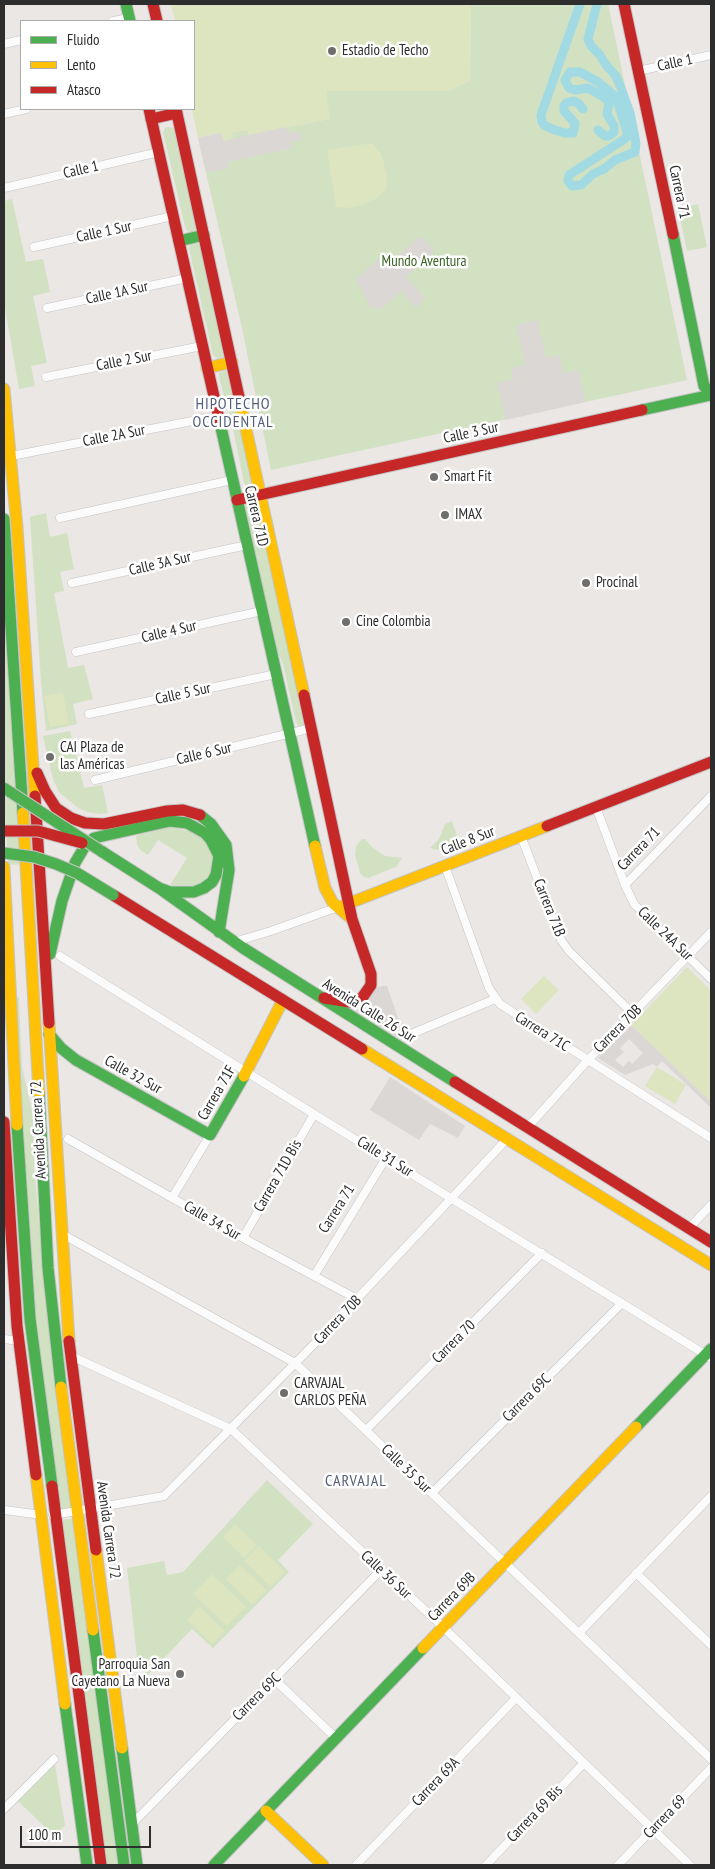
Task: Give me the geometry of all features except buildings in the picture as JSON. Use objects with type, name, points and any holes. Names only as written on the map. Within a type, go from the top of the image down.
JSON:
[{"type":"main road","points":[[126,4],[129,20]]},
{"type":"main road","points":[[153,4],[157,20]]},
{"type":"main road","name":"Carrera 71","points":[[624,4],[709,391],[701,392],[695,398]]},
{"type":"main road","points":[[150,114],[177,111]]},
{"type":"main road","name":"Carrera 71D","points":[[177,111],[312,728],[344,905],[352,919],[370,968],[371,985],[366,994],[355,1001],[342,1002],[319,996]]},
{"type":"main road","name":"Carrera 71D","points":[[150,114],[325,888],[329,898],[344,905]]},
{"type":"main road","points":[[179,242],[204,235]]},
{"type":"main road","points":[[207,368],[232,362]]},
{"type":"main road","name":"Avenida Carrera 72","points":[[4,389],[11,456],[32,760],[69,1356],[91,1509],[137,1865]]},
{"type":"main road","name":"Calle 3 Sur","points":[[236,500],[695,398]]},
{"type":"main road","name":"Avenida Carrera 72","points":[[4,519],[29,908],[48,1268],[57,1356],[124,1865]]},
{"type":"main road","points":[[32,760],[49,798],[56,808],[71,818],[94,825],[123,821],[167,811],[183,810],[201,815],[211,824],[226,845],[229,870],[219,932]]},
{"type":"main road","name":"Calle 8 Sur","points":[[344,905],[711,762]]},
{"type":"main road","points":[[4,788],[54,819],[100,851]]},
{"type":"main road","points":[[45,975],[62,901],[75,863],[89,841],[103,835],[164,822],[187,823],[196,827],[211,840],[216,850],[219,863],[216,875],[208,886],[194,892],[170,892],[159,888]]},
{"type":"main road","name":"Avenida Calle 26 Sur","points":[[4,831],[32,831],[71,839],[100,851],[126,866],[234,942],[711,1242]]},
{"type":"main road","points":[[4,853],[34,857],[77,873],[711,1265]]},
{"type":"main road","name":"Avenida Carrera 72","points":[[4,867],[26,1275],[35,1364],[101,1865]]},
{"type":"main road","name":"Carrera 71F","points":[[210,1135],[247,1071],[283,1000]]},
{"type":"main road","name":"Calle 32 Sur","points":[[48,1032],[61,1048],[76,1060],[210,1135]]},
{"type":"main road","points":[[42,1163],[54,1121]]},
{"type":"main road","points":[[4,1122],[19,1341],[87,1865]]},
{"type":"main road","points":[[5,1145],[20,1174]]},
{"type":"main road","points":[[10,1226],[26,1275]]},
{"type":"main road","points":[[48,1268],[66,1318]]},
{"type":"main road","name":"Carrera 69B","points":[[214,1865],[709,1354]]},
{"type":"main road","points":[[91,1618],[101,1587]]},
{"type":"main road","points":[[62,1682],[71,1644]]},
{"type":"main road","points":[[266,1811],[322,1865]]},
{"type":"street","points":[[4,44],[20,40]]},
{"type":"street","name":"Calle 1","points":[[638,71],[711,55]]},
{"type":"street","points":[[4,114],[22,110]]},
{"type":"street","name":"Calle 1","points":[[4,188],[159,152]]},
{"type":"street","name":"Calle 1 Sur","points":[[34,247],[173,216]]},
{"type":"street","name":"Calle 1A Sur","points":[[47,308],[187,278]]},
{"type":"street","name":"Calle 2 Sur","points":[[46,377],[202,346]]},
{"type":"street","name":"Calle 2A Sur","points":[[11,456],[218,416]]},
{"type":"street","points":[[60,518],[232,480]]},
{"type":"street","name":"Calle 3A Sur","points":[[72,583],[247,545]]},
{"type":"street","name":"Calle 4 Sur","points":[[76,652],[262,611]]},
{"type":"street","name":"Calle 5 Sur","points":[[89,714],[276,674]]},
{"type":"street","name":"Calle 6 Sur","points":[[95,780],[312,728]]},
{"type":"street","name":"Carrera 71","points":[[596,807],[625,885],[711,796]]},
{"type":"street","name":"Carrera 71B","points":[[521,836],[561,940],[569,951],[633,1014]]},
{"type":"street","name":"Carrera 71C","points":[[445,866],[489,988],[496,999],[506,1009],[711,1138]]},
{"type":"street","name":"Calle 24A Sur","points":[[625,885],[634,904],[711,979]]},
{"type":"street","name":"Calle 8 Sur","points":[[234,942],[344,905]]},
{"type":"street","name":"Carrera 70B","points":[[527,1128],[588,1060],[711,932]]},
{"type":"street","name":"Calle 31 Sur","points":[[60,956],[542,1254],[709,1354]]},
{"type":"street","points":[[412,1034],[496,999]]},
{"type":"street","name":"Carrera 71D Bis","points":[[242,1238],[314,1114]]},
{"type":"street","name":"Carrera 71F","points":[[172,1198],[210,1135]]},
{"type":"street","name":"Calle 34 Sur","points":[[68,1139],[242,1238],[358,1300]]},
{"type":"street","name":"Carrera 70B","points":[[91,1509],[164,1496],[358,1300],[508,1140]]},
{"type":"street","name":"Carrera 71","points":[[314,1276],[386,1158]]},
{"type":"street","points":[[689,1228],[711,1205]]},
{"type":"street","name":"Calle 35 Sur","points":[[60,1233],[295,1363],[711,1759]]},
{"type":"street","name":"Carrera 70","points":[[366,1430],[542,1254]]},
{"type":"street","name":"Carrera 69C","points":[[432,1493],[622,1303]]},
{"type":"street","points":[[4,1339],[19,1341]]},
{"type":"street","name":"Calle 36 Sur","points":[[69,1356],[231,1429],[443,1628],[690,1865]]},
{"type":"street","points":[[579,1633],[711,1496]]},
{"type":"street","points":[[4,1510],[55,1515],[91,1509]]},
{"type":"street","name":"Carrera 69C","points":[[132,1824],[381,1570]]},
{"type":"street","points":[[636,1573],[711,1645]]},
{"type":"street","points":[[705,1639],[711,1632]]},
{"type":"street","points":[[274,1679],[336,1738]]},
{"type":"street","name":"Carrera 69A","points":[[356,1865],[516,1698]]},
{"type":"street","points":[[4,1809],[54,1759]]},
{"type":"street","name":"Carrera 69 Bis","points":[[486,1865],[584,1763]]},
{"type":"street","name":"Carrera 69","points":[[618,1865],[711,1768]]},
{"type":"street","points":[[4,1795],[11,1802]]},
{"type":"green space","name":"Estadio de Techo","points":[[171,4],[471,4],[470,81],[448,91],[326,91],[330,119],[249,135],[247,130],[232,133],[233,139],[223,141],[221,133],[198,138],[192,110],[195,110],[195,20],[175,20]]},
{"type":"green space","name":"Mundo Aventura","points":[[471,4],[608,4],[687,380],[271,470],[242,328],[198,138],[247,130],[249,135],[329,119],[326,91],[448,91],[470,81]]},
{"type":"green space","points":[[165,128],[175,129],[197,227],[194,233],[187,231],[185,227],[163,132]]},
{"type":"green space","points":[[372,143],[380,152],[384,163],[387,176],[386,189],[376,199],[363,205],[349,208],[336,207],[327,150]]},
{"type":"green space","points":[[12,199],[26,262],[43,259],[50,292],[33,296],[47,363],[31,366],[35,386],[19,389],[4,302],[4,201]]},
{"type":"green space","points":[[698,204],[707,247],[687,251],[678,208]]},
{"type":"green space","points":[[196,242],[201,246],[226,355],[221,359],[213,355],[189,248],[190,245]]},
{"type":"green space","points":[[226,370],[229,371],[255,483],[251,488],[247,487],[244,483],[231,419],[219,377],[219,373]]},
{"type":"green space","points":[[253,500],[258,505],[306,725],[303,726],[298,726],[296,722],[283,664],[274,644],[244,507],[245,503]]},
{"type":"green space","points":[[46,513],[50,537],[67,533],[74,569],[60,572],[64,591],[54,593],[68,668],[84,665],[93,699],[73,704],[77,724],[46,731],[30,517]]},
{"type":"green space","points":[[4,585],[23,864],[8,865],[4,798]]},
{"type":"green space","points":[[63,692],[69,724],[50,727],[44,696]]},
{"type":"green space","points":[[70,731],[84,788],[102,785],[108,813],[99,814],[78,808],[59,792],[53,779],[43,736]]},
{"type":"green space","points":[[452,821],[459,842],[439,850],[430,848],[439,839],[445,824]]},
{"type":"green space","points":[[166,826],[201,834],[214,856],[212,872],[199,885],[170,885],[187,858],[158,840],[148,855],[140,850],[136,836]]},
{"type":"green space","points":[[362,839],[365,839],[373,848],[385,856],[402,858],[396,867],[368,878],[364,877],[360,873],[355,855],[356,846]]},
{"type":"green space","points":[[687,967],[711,991],[711,1102],[631,1025]]},
{"type":"green space","points":[[544,976],[559,990],[536,1014],[521,999]]},
{"type":"green space","points":[[16,997],[19,997],[22,1067],[33,1116],[34,1166],[44,1279],[71,1508],[57,1510],[36,1348]]},
{"type":"green space","points":[[657,1067],[686,1085],[675,1104],[645,1086]]},
{"type":"green space","points":[[267,1480],[313,1524],[278,1560],[289,1572],[213,1648],[192,1629],[147,1676],[138,1666],[127,1568],[164,1561],[167,1575],[183,1572]]},
{"type":"green space","points":[[72,1519],[118,1865],[105,1865],[59,1520]]},
{"type":"green space","points":[[235,1524],[257,1545],[244,1558],[223,1537]]},
{"type":"green space","points":[[259,1546],[285,1572],[271,1587],[244,1561]]},
{"type":"green space","points":[[240,1565],[267,1590],[252,1605],[226,1579]]},
{"type":"green space","points":[[212,1574],[246,1607],[227,1626],[193,1594]]},
{"type":"green space","points":[[199,1606],[225,1631],[212,1644],[187,1620]]},
{"type":"green space","points":[[54,1759],[65,1825],[54,1836],[15,1798]]},
{"type":"shaded area","points":[[286,127],[288,133],[299,131],[301,140],[291,142],[292,148],[228,162],[229,168],[206,173],[198,138],[221,133],[223,141]]},
{"type":"shaded area","points":[[421,236],[435,251],[406,277],[425,298],[416,308],[401,291],[380,310],[377,307],[372,310],[356,279],[385,254],[392,260]]},
{"type":"shaded area","points":[[537,320],[546,358],[559,355],[564,373],[578,370],[585,402],[506,420],[497,383],[513,379],[511,368],[525,365],[516,325]]},
{"type":"shaded area","points":[[387,986],[398,1018],[411,1034],[406,1043],[336,1000],[355,1001],[369,989]]},
{"type":"shaded area","points":[[631,1025],[711,1102],[711,1108],[662,1061],[657,1067],[653,1064],[625,1075],[598,1058]],"holes":[[[629,1039],[643,1053],[632,1064],[629,1061],[623,1067],[615,1060],[624,1052],[620,1048]]]},
{"type":"shaded area","points":[[390,1077],[465,1126],[458,1138],[430,1124],[419,1140],[370,1110]]},
{"type":"waterway","points":[[580,4],[541,115],[542,122],[552,129],[573,133],[575,123],[564,111],[564,106],[566,103],[573,101],[578,103],[583,109]]},
{"type":"waterway","points":[[597,4],[588,39],[591,46],[616,76],[621,88],[630,113],[636,143],[635,152],[615,160],[604,169],[593,174],[581,185],[572,186],[568,181],[569,175],[627,137],[627,132],[616,97],[598,82],[580,72],[570,72],[565,80],[569,88],[575,90],[588,88],[607,99],[609,103],[607,114],[614,126],[614,132],[609,136],[605,136],[598,130]]},
{"type":"traffic: fast","points":[[126,4],[130,20]]},
{"type":"traffic: fast","points":[[673,234],[704,386],[711,393]]},
{"type":"traffic: fast","points":[[179,241],[204,235]]},
{"type":"traffic: fast","points":[[642,410],[711,395]]},
{"type":"traffic: fast","points":[[220,423],[315,846]]},
{"type":"traffic: fast","points":[[4,519],[23,813]]},
{"type":"traffic: fast","points":[[4,788],[101,851]]},
{"type":"traffic: fast","points":[[200,815],[211,824],[226,845],[229,870],[219,932]]},
{"type":"traffic: fast","points":[[50,954],[62,901],[75,863],[85,846],[94,838],[170,821],[187,823],[205,833],[219,856],[216,875],[212,882],[194,892],[170,892],[159,888]]},
{"type":"traffic: fast","points":[[101,851],[159,888],[243,948],[455,1082]]},
{"type":"traffic: fast","points":[[4,853],[34,857],[56,864],[77,873],[113,895]]},
{"type":"traffic: fast","points":[[49,1034],[61,1048],[76,1060],[210,1135],[244,1076]]},
{"type":"traffic: fast","points":[[39,1093],[48,1268],[61,1387]]},
{"type":"traffic: fast","points":[[17,1125],[30,1319],[52,1486]]},
{"type":"traffic: fast","points":[[636,1427],[711,1349]]},
{"type":"traffic: fast","points":[[93,1630],[124,1865]]},
{"type":"traffic: fast","points":[[214,1865],[423,1648]]},
{"type":"traffic: fast","points":[[65,1704],[87,1865]]},
{"type":"traffic: fast","points":[[122,1748],[137,1865]]},
{"type":"traffic: slow","points":[[207,368],[232,362]]},
{"type":"traffic: slow","points":[[4,389],[17,527],[35,796]]},
{"type":"traffic: slow","points":[[239,397],[304,695]]},
{"type":"traffic: slow","points":[[23,813],[39,1093]]},
{"type":"traffic: slow","points":[[342,906],[547,826]]},
{"type":"traffic: slow","points":[[315,846],[325,888],[333,903],[352,919]]},
{"type":"traffic: slow","points":[[4,867],[17,1125]]},
{"type":"traffic: slow","points":[[244,1076],[283,1000]]},
{"type":"traffic: slow","points":[[49,1023],[69,1341]]},
{"type":"traffic: slow","points":[[362,1049],[711,1265]]},
{"type":"traffic: slow","points":[[61,1387],[93,1630]]},
{"type":"traffic: slow","points":[[423,1648],[636,1427]]},
{"type":"traffic: slow","points":[[36,1475],[65,1704]]},
{"type":"traffic: slow","points":[[96,1550],[122,1748]]},
{"type":"traffic: slow","points":[[266,1811],[323,1865]]},
{"type":"traffic: jam","points":[[153,4],[157,20]]},
{"type":"traffic: jam","points":[[624,4],[673,234]]},
{"type":"traffic: jam","points":[[149,110],[220,423]]},
{"type":"traffic: jam","points":[[176,110],[239,397]]},
{"type":"traffic: jam","points":[[151,119],[177,113]]},
{"type":"traffic: jam","points":[[237,500],[642,410]]},
{"type":"traffic: jam","points":[[304,695],[352,919],[371,974],[371,985],[362,998],[350,1002],[324,998]]},
{"type":"traffic: jam","points":[[547,826],[711,762]]},
{"type":"traffic: jam","points":[[37,773],[45,791],[56,808],[71,818],[85,823],[104,824],[167,811],[183,810],[200,815]]},
{"type":"traffic: jam","points":[[35,796],[49,1023]]},
{"type":"traffic: jam","points":[[4,831],[38,831],[82,843]]},
{"type":"traffic: jam","points":[[113,895],[362,1049]]},
{"type":"traffic: jam","points":[[455,1082],[711,1242]]},
{"type":"traffic: jam","points":[[4,1122],[17,1326],[36,1475]]},
{"type":"traffic: jam","points":[[69,1341],[96,1550]]},
{"type":"traffic: jam","points":[[52,1486],[101,1865]]},
{"type":"place","name":"Estadio de Techo","points":[[332,51]]},
{"type":"place","name":"Smart Fit","points":[[434,477]]},
{"type":"place","name":"IMAX","points":[[445,515]]},
{"type":"place","name":"Procinal","points":[[586,583]]},
{"type":"place","name":"Cine Colombia","points":[[346,622]]},
{"type":"place","name":"CAI Plaza de las Américas","points":[[50,757]]},
{"type":"place","name":"CARVAJAL CARLOS PEÑA","points":[[284,1393]]},
{"type":"place","name":"Parroquia San Cayetano La Nueva","points":[[180,1674]]},
{"type":"district","name":"HIPOTECHO OCCIDENTAL","points":[[233,413]]},
{"type":"district","name":"CARVAJAL","points":[[356,1481]]}]
